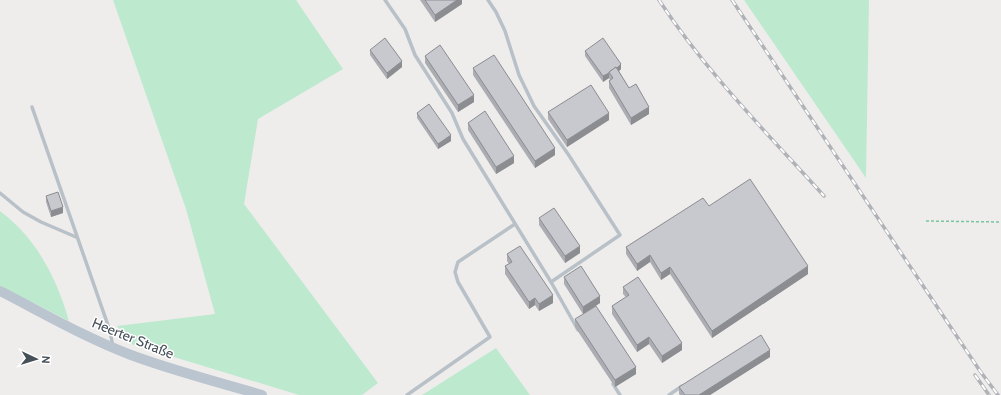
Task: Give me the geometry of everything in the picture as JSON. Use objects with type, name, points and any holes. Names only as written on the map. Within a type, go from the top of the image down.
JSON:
[{"type":"main road","name":"Heerter Straße","points":[[0,291],[113,348],[172,370],[262,395]]},
{"type":"lane","points":[[385,0],[405,29],[415,55],[452,113],[463,139],[580,333]]},
{"type":"lane","points":[[488,0],[502,24],[519,75],[534,106],[568,154],[620,235],[550,282]]},
{"type":"lane","points":[[32,108],[110,332],[113,348]]},
{"type":"lane","points":[[0,192],[23,212],[41,222],[76,237]]},
{"type":"lane","points":[[407,395],[490,337],[458,282],[455,272],[458,262],[515,224]]},
{"type":"lane","points":[[611,381],[620,395]]},
{"type":"lane","points":[[668,395],[686,383]]},
{"type":"path","points":[[926,221],[1001,222]]},
{"type":"green space","points":[[113,0],[296,0],[343,69],[258,119],[244,204],[378,383],[362,395],[299,395],[131,344],[117,326],[215,314],[186,209]]},
{"type":"green space","points":[[744,0],[869,0],[866,178]]},
{"type":"green space","points":[[0,211],[25,234],[44,260],[58,289],[69,321],[0,286]]},
{"type":"green space","points":[[496,348],[530,395],[422,395]]},
{"type":"building","points":[[425,0],[457,0],[435,15]]},
{"type":"building","points":[[385,38],[402,61],[387,73],[370,50]]},
{"type":"building","points":[[603,38],[621,64],[603,76],[585,51]]},
{"type":"building","points":[[440,45],[474,95],[458,105],[425,56]]},
{"type":"building","points":[[494,55],[555,148],[535,161],[473,68]]},
{"type":"building","points":[[616,67],[629,88],[636,84],[649,107],[631,118],[609,81],[613,78],[609,72]]},
{"type":"building","points":[[591,85],[609,113],[567,140],[548,112]]},
{"type":"building","points":[[429,104],[451,135],[438,144],[417,113]]},
{"type":"building","points":[[485,111],[514,156],[496,167],[468,123]]},
{"type":"building","points":[[750,179],[808,266],[712,331],[670,267],[661,273],[650,255],[637,264],[626,247],[703,198],[709,206]]},
{"type":"building","points":[[58,192],[63,207],[51,211],[46,196]]},
{"type":"building","points":[[554,208],[580,246],[565,256],[539,218]]},
{"type":"building","points":[[520,246],[553,295],[539,304],[535,298],[529,302],[505,266],[512,262],[507,254]]},
{"type":"building","points":[[581,266],[600,296],[583,307],[564,277]]},
{"type":"building","points":[[638,277],[682,343],[662,356],[649,337],[637,345],[612,306],[629,295],[623,287]]},
{"type":"building","points":[[596,306],[636,367],[615,380],[575,319]]},
{"type":"building","points":[[761,335],[770,350],[699,395],[685,395],[679,387]]},
{"type":"railway","points":[[659,0],[677,27],[717,77],[824,196]]},
{"type":"railway","points":[[732,0],[980,371],[998,395]]},
{"type":"railway","points":[[975,375],[989,395]]}]
